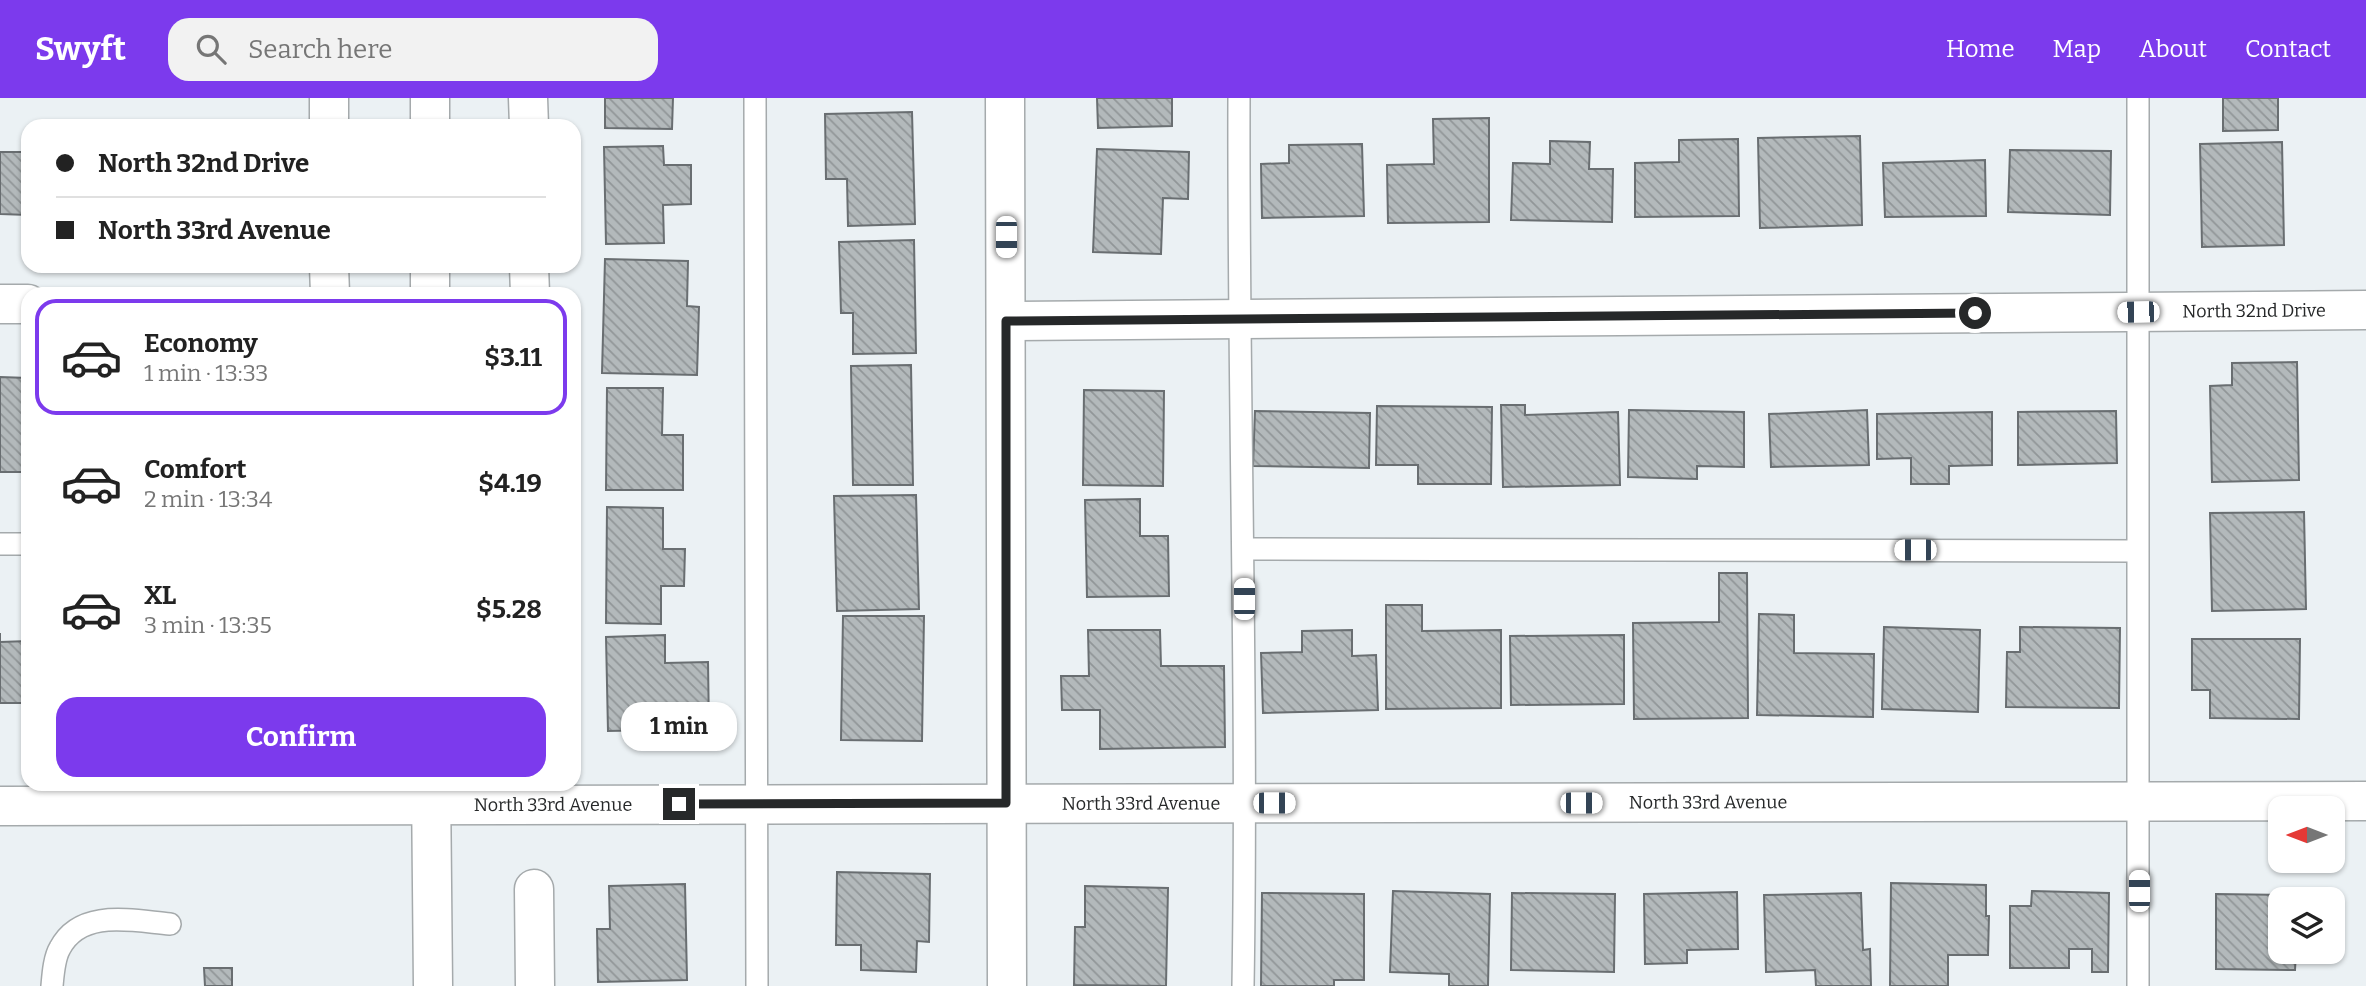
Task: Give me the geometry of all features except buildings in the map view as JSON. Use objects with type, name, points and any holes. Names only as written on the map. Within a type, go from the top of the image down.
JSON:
[{"type":"street","points":[[329,98],[329,119]]},
{"type":"street","points":[[430,98],[430,119]]},
{"type":"street","points":[[528,98],[528,119]]},
{"type":"street","points":[[1006,98],[1007,986]]},
{"type":"street","points":[[0,304],[21,304]]},
{"type":"street","name":"North 32nd Drive","points":[[1006,321],[2366,310]]},
{"type":"street","points":[[431,794],[433,986]]},
{"type":"street","name":"North 33rd Avenue","points":[[0,806],[431,794],[756,804],[2366,801]]},
{"type":"street","points":[[534,889],[535,986]]},
{"type":"lane","points":[[755,98],[757,986]]},
{"type":"lane","points":[[1239,98],[1238,319],[1244,549],[1246,803],[1243,986]]},
{"type":"lane","points":[[2138,98],[2138,986]]},
{"type":"lane","points":[[0,544],[21,544]]},
{"type":"lane","points":[[1244,549],[2138,551]]},
{"type":"lane","points":[[52,986],[59,950],[71,933],[94,920],[170,924]]},
{"type":"route","points":[[679,804],[1006,803],[1006,321],[1975,313]]}]
